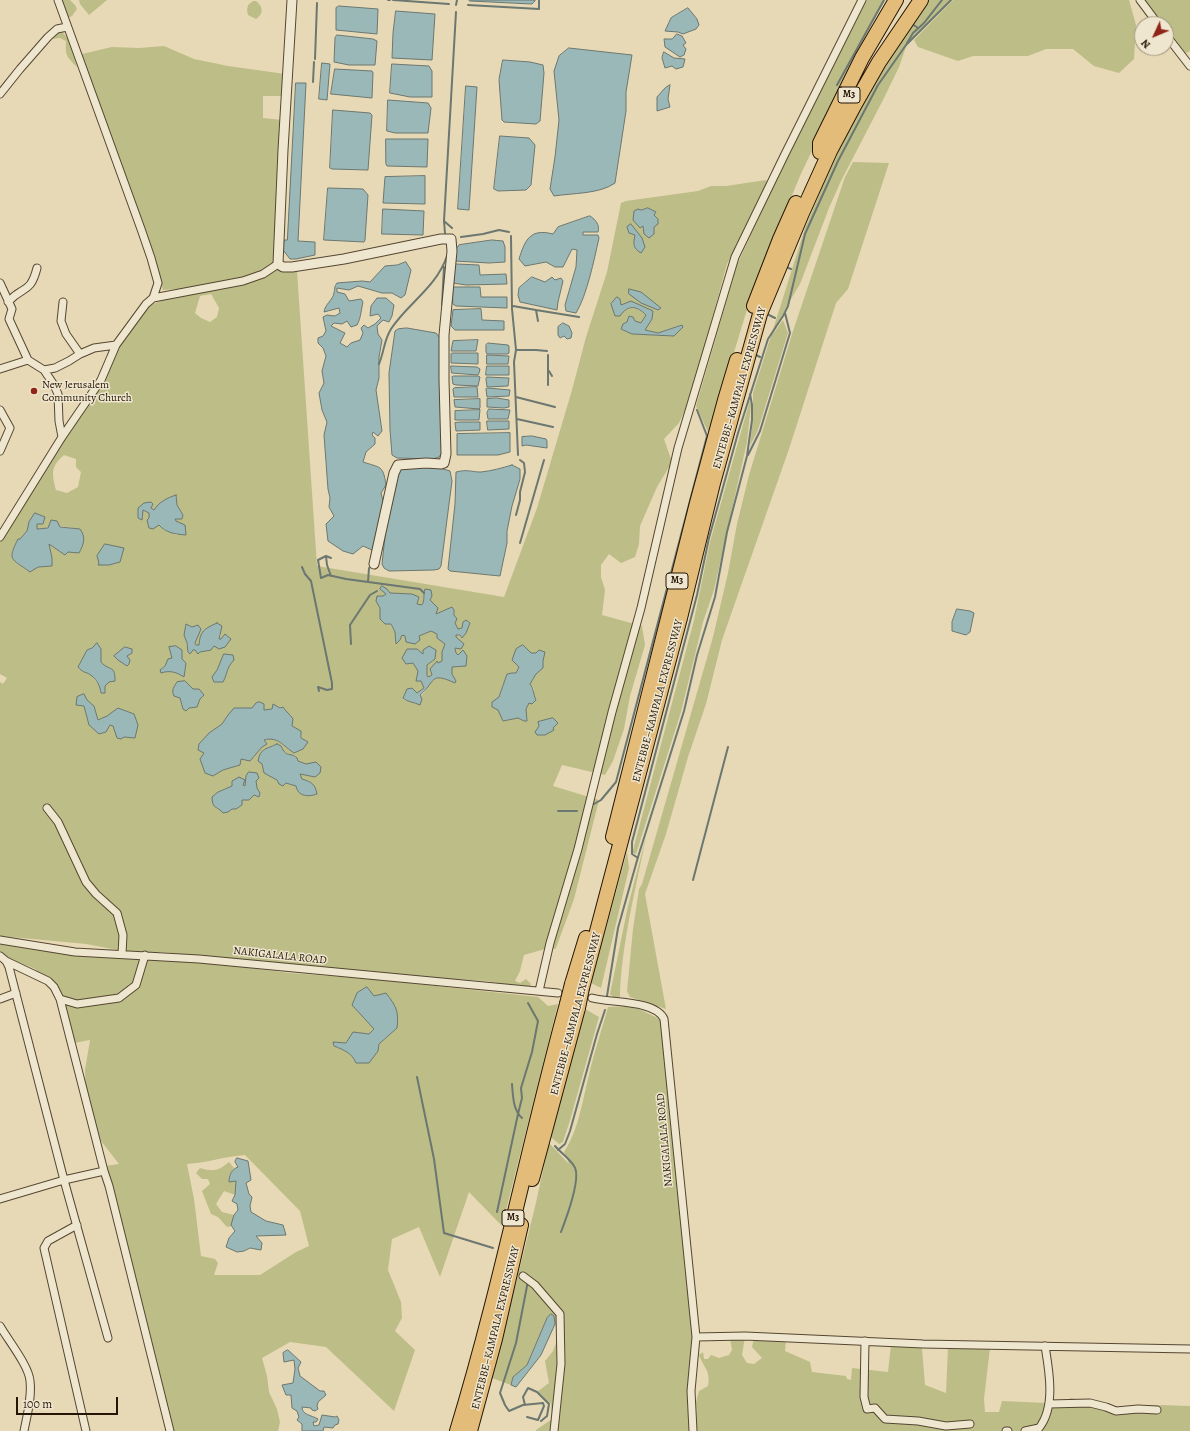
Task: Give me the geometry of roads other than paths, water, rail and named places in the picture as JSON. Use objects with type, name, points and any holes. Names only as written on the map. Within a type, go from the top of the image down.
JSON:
[{"type":"highway","points":[[820,152],[820,143],[862,58],[896,0]]},
{"type":"highway","name":"M3","points":[[577,986],[697,503],[725,400],[758,292],[786,225],[820,152],[853,87],[909,0]]},
{"type":"highway","name":"ENTEBBE–KAMPALA EXPRESSWAY","points":[[470,1431],[495,1339],[526,1200],[577,986],[680,618],[713,482],[760,314],[830,150],[879,62],[920,0]]},
{"type":"highway","name":"ENTEBBE–KAMPALA EXPRESSWAY","points":[[457,1431],[475,1373],[538,1118],[572,1006]]},
{"type":"street","points":[[58,0],[152,258],[158,283],[153,298]]},
{"type":"street","points":[[278,264],[292,0]]},
{"type":"street","points":[[539,991],[550,943],[578,849],[612,712],[640,608],[678,448],[735,257],[862,0]]},
{"type":"street","points":[[1140,0],[1152,16]]},
{"type":"street","points":[[0,94],[48,37],[57,29],[67,27]]},
{"type":"street","points":[[1174,45],[1190,66]]},
{"type":"street","points":[[278,264],[283,267],[292,267],[451,239],[452,251],[444,336],[446,454],[444,462],[441,464],[426,463],[398,465],[394,473],[374,564]]},
{"type":"street","points":[[0,538],[62,437],[101,380],[116,345],[146,304],[153,298],[243,281],[267,272],[278,264]]},
{"type":"street","points":[[8,302],[13,296],[31,286],[37,268]]},
{"type":"street","points":[[0,283],[12,309],[9,319],[28,360],[44,370],[58,394],[59,421],[62,437]]},
{"type":"street","points":[[63,302],[60,321],[66,334],[80,354]]},
{"type":"street","points":[[44,370],[55,368],[94,348],[116,345]]},
{"type":"street","points":[[0,369],[28,360]]},
{"type":"street","points":[[0,410],[10,428],[0,451]]},
{"type":"street","points":[[48,808],[58,822],[86,882],[117,914],[122,935],[122,954]]},
{"type":"street","name":"NAKIGALALA ROAD","points":[[0,940],[75,952],[122,954],[558,992]]},
{"type":"street","points":[[60,999],[77,1004],[120,998],[136,985],[145,956]]},
{"type":"street","points":[[3,959],[48,981],[54,987],[60,999],[104,1172],[109,1186],[170,1431]]},
{"type":"street","points":[[3,959],[9,967],[64,1180],[108,1338]]},
{"type":"street","points":[[0,999],[16,993]]},
{"type":"street","name":"NAKIGALALA ROAD","points":[[592,998],[611,1002],[632,1002],[657,1010],[664,1018],[696,1338],[691,1391],[693,1431]]},
{"type":"street","points":[[0,1199],[64,1180],[104,1172]]},
{"type":"street","points":[[77,1225],[48,1241],[44,1248],[86,1431]]},
{"type":"street","points":[[523,1276],[535,1285],[560,1314],[561,1364],[554,1431]]},
{"type":"street","points":[[0,1326],[26,1368],[30,1380],[31,1393],[24,1431]]},
{"type":"street","points":[[696,1338],[745,1336],[923,1344],[1190,1350]]},
{"type":"street","points":[[865,1342],[864,1398],[867,1409],[875,1408],[885,1419],[946,1426],[970,1424]]},
{"type":"street","points":[[1026,1431],[1040,1428],[1046,1416],[1049,1404],[1049,1372],[1045,1346]]},
{"type":"street","points":[[1049,1404],[1090,1404],[1106,1407],[1116,1411],[1138,1409],[1157,1410]]},
{"type":"water","points":[[469,0],[535,0],[535,1],[532,4]]},
{"type":"water","points":[[339,6],[378,9],[377,34],[336,30],[336,8]]},
{"type":"water","points":[[688,8],[697,19],[699,25],[696,29],[683,34],[665,31],[671,18]]},
{"type":"water","points":[[396,11],[435,14],[432,60],[392,58]]},
{"type":"water","points":[[677,34],[682,36],[686,43],[683,45],[686,49],[684,55],[680,57],[665,47],[664,39],[672,39]]},
{"type":"water","points":[[337,35],[373,39],[377,41],[375,65],[349,65],[334,62],[335,38]]},
{"type":"water","points":[[569,48],[632,55],[626,92],[626,111],[615,183],[609,187],[594,191],[554,196],[550,189],[559,120],[554,71],[559,56]]},
{"type":"water","points":[[664,52],[674,58],[685,59],[683,67],[676,69],[672,66],[665,68],[662,58]]},
{"type":"water","points":[[503,60],[530,62],[543,65],[544,73],[540,121],[536,124],[504,122],[502,120],[499,80]]},
{"type":"water","points":[[322,63],[330,64],[327,100],[319,99]]},
{"type":"water","points":[[392,64],[429,66],[432,71],[432,97],[410,97],[390,93]]},
{"type":"water","points":[[335,69],[372,71],[372,98],[331,94]]},
{"type":"water","points":[[296,83],[306,83],[298,241],[315,242],[315,255],[290,259],[283,250],[284,240],[287,240]]},
{"type":"water","points":[[670,85],[668,99],[670,107],[657,111],[657,97]]},
{"type":"water","points":[[466,86],[477,87],[469,210],[458,209]]},
{"type":"water","points":[[388,100],[428,103],[431,108],[428,133],[395,133],[387,131]]},
{"type":"water","points":[[333,110],[370,113],[372,115],[368,170],[330,168]]},
{"type":"water","points":[[500,136],[529,138],[535,145],[531,185],[526,190],[498,191],[494,189]]},
{"type":"water","points":[[386,139],[428,139],[427,167],[387,166]]},
{"type":"water","points":[[425,176],[425,204],[383,203],[385,177]]},
{"type":"water","points":[[328,188],[363,189],[368,195],[364,242],[324,240]]},
{"type":"water","points":[[648,208],[656,212],[654,215],[658,219],[658,224],[654,227],[654,234],[649,238],[644,234],[643,226],[640,228],[633,220],[634,211]]},
{"type":"water","points":[[383,209],[424,211],[423,235],[382,234]]},
{"type":"water","points":[[590,216],[597,223],[598,232],[583,232],[583,235],[598,235],[599,238],[584,297],[576,313],[566,311],[565,305],[576,267],[577,250],[572,249],[563,267],[555,267],[546,262],[525,266],[519,259],[526,241],[534,234],[553,234],[558,227]]},
{"type":"water","points":[[631,224],[642,238],[645,247],[641,253],[634,246],[635,235],[629,233],[627,227]]},
{"type":"water","points":[[492,240],[503,241],[505,247],[505,262],[489,263],[455,261],[456,249],[459,245]]},
{"type":"water","points":[[406,262],[411,270],[405,295],[401,298],[392,293],[382,293],[358,286],[349,290],[337,288],[337,292],[345,294],[349,301],[361,299],[363,302],[357,325],[351,327],[347,321],[342,324],[334,323],[331,326],[345,333],[340,343],[347,347],[351,343],[360,340],[363,333],[361,328],[364,325],[368,328],[381,318],[378,314],[370,316],[371,306],[377,298],[386,298],[394,305],[389,322],[383,320],[377,326],[378,334],[382,340],[379,357],[379,378],[376,390],[382,431],[378,436],[373,432],[372,435],[375,438],[375,444],[366,452],[363,462],[380,468],[384,474],[386,485],[381,493],[383,501],[375,547],[372,550],[363,546],[353,554],[343,551],[328,541],[326,524],[334,516],[329,507],[330,498],[324,435],[327,422],[322,410],[319,393],[324,383],[322,371],[326,356],[323,348],[318,343],[318,338],[323,336],[326,331],[323,317],[327,315],[335,316],[340,313],[339,308],[324,312],[332,298],[337,283],[362,281],[370,282],[385,266],[397,265]]},
{"type":"water","points":[[456,264],[479,265],[480,275],[506,274],[507,284],[466,285],[453,283],[454,267]]},
{"type":"water","points":[[532,277],[545,282],[552,277],[555,280],[561,278],[563,281],[557,310],[520,302],[518,295],[519,288]]},
{"type":"water","points":[[453,287],[480,287],[481,297],[507,297],[507,308],[456,306],[453,304]]},
{"type":"water","points":[[629,289],[641,292],[661,308],[658,310],[641,303],[629,294]]},
{"type":"water","points":[[617,297],[620,299],[621,305],[631,301],[653,311],[652,319],[645,330],[658,333],[682,325],[683,327],[674,336],[632,334],[621,329],[623,324],[627,322],[629,316],[633,317],[635,321],[641,323],[646,315],[636,308],[629,308],[620,316],[615,316],[611,304]]},
{"type":"water","points":[[481,309],[482,320],[504,321],[504,330],[455,330],[451,326],[453,310]]},
{"type":"water","points":[[563,323],[569,326],[572,333],[571,338],[567,339],[564,336],[560,338],[558,335],[558,327]]},
{"type":"water","points":[[407,328],[436,333],[440,338],[443,451],[439,457],[433,459],[397,458],[392,455],[389,373],[395,331],[398,329]]},
{"type":"water","points":[[478,340],[476,351],[451,351],[453,341]]},
{"type":"water","points":[[488,343],[508,345],[509,353],[487,354],[486,345]]},
{"type":"water","points":[[452,353],[478,353],[478,364],[451,363]]},
{"type":"water","points":[[487,355],[509,356],[508,364],[487,364]]},
{"type":"water","points":[[451,366],[477,367],[480,369],[478,375],[452,373]]},
{"type":"water","points":[[487,366],[509,366],[509,375],[486,375]]},
{"type":"water","points":[[452,377],[480,377],[478,386],[453,384]]},
{"type":"water","points":[[487,377],[509,378],[508,386],[487,387]]},
{"type":"water","points":[[477,387],[478,397],[454,397],[454,388]]},
{"type":"water","points":[[486,389],[510,390],[509,396],[487,397]]},
{"type":"water","points":[[497,398],[509,400],[509,407],[487,407],[487,399]]},
{"type":"water","points":[[480,399],[479,409],[455,407],[454,400]]},
{"type":"water","points":[[489,409],[510,410],[508,419],[488,419],[487,413]]},
{"type":"water","points":[[480,410],[479,420],[455,420],[455,411]]},
{"type":"water","points":[[487,421],[509,421],[509,429],[488,430]]},
{"type":"water","points":[[480,422],[480,430],[456,431],[455,423]]},
{"type":"water","points":[[510,433],[510,452],[498,455],[457,455],[457,434]]},
{"type":"water","points":[[532,436],[546,439],[547,448],[526,445],[522,446],[522,437]]},
{"type":"water","points":[[512,465],[520,469],[520,479],[512,506],[507,531],[507,543],[500,576],[450,571],[448,569],[455,504],[456,472],[485,472]]},
{"type":"water","points":[[412,466],[440,468],[450,471],[452,481],[441,566],[439,569],[434,570],[389,571],[384,568],[382,564],[387,518],[398,472],[403,468]]},
{"type":"water","points":[[176,495],[177,505],[183,515],[182,519],[175,519],[176,521],[185,525],[186,535],[174,534],[159,525],[153,529],[149,528],[147,520],[149,518],[149,513],[143,510],[142,520],[138,518],[138,508],[144,503],[151,502],[153,504],[151,508],[154,510],[169,497]]},
{"type":"water","points":[[35,513],[45,517],[43,524],[37,524],[37,529],[48,528],[51,520],[57,521],[60,527],[80,529],[84,541],[79,553],[68,552],[65,555],[49,544],[52,566],[38,567],[30,572],[15,561],[12,555],[15,546],[18,539],[20,539],[27,531],[29,522]]},
{"type":"water","points":[[105,544],[124,548],[120,562],[109,565],[98,565],[99,563],[97,556]]},
{"type":"water","points":[[382,586],[390,593],[412,594],[419,597],[417,604],[422,605],[425,589],[431,590],[432,596],[430,600],[438,608],[436,614],[452,607],[454,610],[454,615],[457,619],[455,623],[458,629],[462,628],[463,622],[466,620],[470,623],[462,638],[460,635],[456,635],[456,637],[464,644],[461,649],[455,648],[456,653],[458,655],[463,650],[467,656],[466,666],[452,667],[452,674],[456,681],[455,683],[441,678],[434,680],[420,695],[422,699],[420,705],[403,698],[407,689],[412,688],[417,693],[424,688],[421,681],[416,681],[418,671],[413,663],[406,664],[402,658],[407,649],[417,649],[423,654],[423,650],[429,646],[436,650],[435,659],[427,665],[428,677],[432,675],[430,669],[437,661],[438,663],[442,661],[442,652],[445,644],[437,638],[437,634],[431,631],[419,636],[420,640],[415,644],[406,642],[405,636],[402,635],[396,644],[395,632],[391,624],[385,624],[380,619],[380,608],[376,601],[377,596],[383,596],[386,594],[380,589]]},
{"type":"water","points":[[957,609],[974,613],[970,632],[966,635],[952,631],[952,622]]},
{"type":"water","points":[[217,623],[222,626],[219,639],[221,639],[225,634],[231,639],[225,647],[219,649],[214,646],[211,650],[200,652],[198,654],[195,650],[193,650],[190,654],[188,652],[184,635],[186,624],[192,627],[198,625],[201,629],[195,643],[196,645],[199,645],[200,636],[202,633]]},
{"type":"water","points":[[97,643],[101,649],[101,662],[113,670],[115,676],[115,681],[109,682],[105,686],[105,693],[101,693],[98,683],[90,674],[82,671],[78,667],[87,650],[92,648]]},
{"type":"water","points":[[523,645],[531,653],[536,653],[539,650],[545,652],[543,668],[536,674],[530,684],[536,700],[532,704],[529,703],[526,709],[527,721],[518,718],[503,721],[498,710],[492,707],[492,702],[499,697],[507,674],[516,673],[519,667],[512,660],[516,649]]},
{"type":"water","points":[[176,646],[182,650],[182,659],[186,663],[184,677],[173,672],[161,673],[160,670],[165,666],[168,659],[172,658],[169,647]]},
{"type":"water","points":[[125,647],[132,649],[132,653],[127,656],[130,660],[127,666],[114,656]]},
{"type":"water","points":[[224,654],[233,655],[234,660],[228,668],[223,682],[214,682],[212,677]]},
{"type":"water","points":[[185,681],[193,689],[199,689],[204,695],[200,699],[197,707],[189,708],[186,711],[183,709],[180,698],[174,696],[173,692],[177,682]]},
{"type":"water","points":[[84,694],[87,700],[94,706],[98,720],[107,716],[118,708],[134,714],[138,725],[135,738],[117,738],[113,726],[110,725],[106,732],[99,734],[89,725],[84,706],[76,705],[77,697]]},
{"type":"water","points":[[260,702],[264,704],[264,710],[272,709],[273,704],[280,708],[283,707],[293,719],[292,726],[301,731],[301,738],[308,742],[303,749],[294,753],[280,742],[273,739],[264,740],[267,744],[262,747],[250,761],[241,759],[240,765],[223,770],[213,776],[205,773],[200,759],[204,753],[198,750],[199,744],[209,733],[222,724],[234,708],[252,708],[256,703]]},
{"type":"water","points":[[553,718],[558,723],[553,728],[554,730],[545,735],[537,735],[535,732],[539,726],[538,722]]},
{"type":"water","points":[[277,744],[281,746],[287,754],[297,758],[298,761],[306,764],[316,762],[321,767],[320,773],[315,777],[300,774],[302,779],[311,782],[317,794],[307,796],[301,794],[297,790],[296,786],[286,783],[283,786],[279,784],[277,780],[264,773],[262,764],[258,761],[260,754],[262,751]]},
{"type":"water","points":[[249,772],[257,773],[259,778],[256,781],[257,788],[260,793],[259,797],[254,795],[249,800],[242,800],[242,805],[236,809],[223,813],[214,806],[212,797],[218,792],[232,786],[232,781],[239,777],[245,780],[243,785],[245,786],[246,776]]},
{"type":"water","points":[[367,987],[374,996],[386,993],[394,1005],[397,1013],[397,1028],[379,1044],[378,1051],[369,1063],[356,1063],[350,1054],[334,1046],[333,1042],[346,1043],[353,1032],[369,1034],[374,1029],[352,1005],[357,993]]},
{"type":"water","points":[[237,1158],[248,1161],[251,1180],[246,1183],[249,1194],[252,1197],[250,1206],[251,1212],[266,1221],[283,1225],[286,1235],[256,1236],[262,1243],[261,1250],[250,1248],[237,1252],[226,1247],[229,1238],[235,1231],[231,1225],[234,1215],[238,1210],[237,1204],[232,1201],[235,1195],[236,1181],[229,1182],[231,1173],[238,1167],[235,1162]]},
{"type":"water","points":[[551,1314],[554,1316],[555,1324],[541,1355],[516,1387],[511,1385],[513,1377],[527,1365],[547,1318]]},
{"type":"water","points":[[288,1350],[301,1362],[298,1368],[300,1376],[320,1391],[324,1391],[326,1395],[318,1402],[318,1409],[315,1411],[311,1408],[302,1407],[302,1410],[318,1419],[316,1422],[313,1422],[314,1426],[319,1425],[322,1415],[337,1416],[339,1420],[338,1424],[333,1428],[324,1427],[323,1431],[302,1431],[302,1424],[297,1420],[299,1417],[297,1411],[292,1408],[291,1395],[286,1395],[282,1385],[293,1383],[295,1369],[294,1360],[284,1362],[283,1353]]},
{"type":"waterway","points":[[393,0],[449,4]]},
{"type":"waterway","points":[[456,5],[457,0]]},
{"type":"waterway","points":[[468,5],[539,9],[539,0]]},
{"type":"waterway","points":[[837,85],[884,0]]},
{"type":"waterway","points":[[907,43],[913,33],[924,23],[942,0]]},
{"type":"waterway","points":[[638,858],[632,854],[632,842],[697,595],[709,538],[738,433],[768,339],[788,306],[805,234],[838,161],[878,85],[906,45],[951,0]]},
{"type":"waterway","points":[[315,59],[317,3]]},
{"type":"waterway","points":[[445,233],[444,221],[456,12]]},
{"type":"waterway","points":[[912,24],[918,28]]},
{"type":"waterway","points":[[313,82],[314,62]]},
{"type":"waterway","points":[[444,221],[452,228]]},
{"type":"waterway","points":[[461,237],[499,230],[509,232]]},
{"type":"waterway","points":[[511,236],[512,309],[516,350],[514,362],[518,455]]},
{"type":"waterway","points":[[379,364],[391,329],[436,277],[447,256]]},
{"type":"waterway","points":[[784,266],[791,269]]},
{"type":"waterway","points":[[442,305],[444,267]]},
{"type":"waterway","points":[[513,306],[536,310],[538,321]]},
{"type":"waterway","points":[[536,310],[579,317]]},
{"type":"waterway","points":[[748,455],[760,431],[790,333],[785,313]]},
{"type":"waterway","points":[[767,314],[775,318]]},
{"type":"waterway","points":[[516,350],[547,351]]},
{"type":"waterway","points":[[548,355],[548,385]]},
{"type":"waterway","points":[[756,355],[760,357]]},
{"type":"waterway","points":[[549,371],[552,376]]},
{"type":"waterway","points":[[607,996],[618,928],[638,857],[684,711],[697,655],[715,597],[727,532],[747,456],[752,420],[750,394]]},
{"type":"waterway","points":[[516,397],[555,407]]},
{"type":"waterway","points":[[594,804],[601,800],[616,782],[707,436],[697,410]]},
{"type":"waterway","points":[[517,419],[553,427]]},
{"type":"waterway","points":[[516,515],[525,472],[524,463],[520,460]]},
{"type":"waterway","points":[[520,543],[544,460]]},
{"type":"waterway","points":[[326,556],[318,560],[321,578],[328,575],[346,579],[420,589],[424,593]]},
{"type":"waterway","points":[[331,558],[326,556],[327,565],[331,576]]},
{"type":"waterway","points":[[302,567],[305,574],[311,581],[332,683],[332,689],[327,690],[318,687],[319,691]]},
{"type":"waterway","points":[[368,582],[369,568]]},
{"type":"waterway","points":[[351,644],[350,625],[370,595],[377,591]]},
{"type":"waterway","points":[[693,880],[728,747]]},
{"type":"waterway","points":[[558,811],[577,811]]},
{"type":"waterway","points":[[497,1212],[522,1098],[521,1088],[532,1052],[538,1021],[528,1003]]},
{"type":"waterway","points":[[558,1150],[565,1144],[570,1131],[605,1010]]},
{"type":"waterway","points":[[417,1077],[434,1159],[444,1233],[493,1248]]},
{"type":"waterway","points":[[512,1084],[515,1107],[522,1118]]},
{"type":"waterway","points":[[555,1146],[568,1158],[576,1171],[575,1188],[561,1232]]},
{"type":"waterway","points":[[527,1417],[538,1420],[544,1406],[543,1403],[523,1405],[509,1411],[500,1393],[516,1343],[528,1281]]},
{"type":"waterway","points":[[525,1405],[523,1397],[528,1388],[537,1392],[549,1404],[547,1416],[541,1421]]},
{"type":"place","name":"New Jerusalem Community Church","points":[[34,391]]}]
